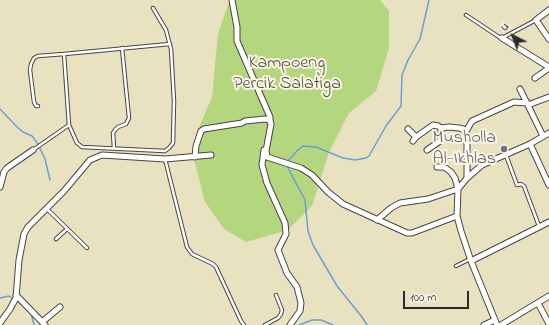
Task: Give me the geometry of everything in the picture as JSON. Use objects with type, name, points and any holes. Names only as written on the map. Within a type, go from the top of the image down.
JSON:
[{"type":"street","points":[[232,0],[237,27],[237,41],[272,124],[266,151],[267,157],[301,168],[312,175],[328,192],[343,204],[407,233],[412,233],[457,216]]},
{"type":"street","points":[[549,10],[536,20],[549,39]]},
{"type":"street","points":[[502,38],[549,68],[534,78]]},
{"type":"street","points":[[520,89],[543,136]]},
{"type":"street","points":[[465,133],[472,121],[514,102],[528,104],[549,97]]},
{"type":"street","points":[[195,157],[196,146],[201,131],[245,121],[270,120]]},
{"type":"street","points":[[270,120],[262,165],[267,183],[285,223],[286,234],[278,250],[287,273],[297,287],[301,303],[300,311],[290,325]]},
{"type":"street","points":[[408,129],[414,139],[432,125],[441,128],[449,127],[463,129],[467,142],[467,178]]},
{"type":"street","points":[[427,150],[440,141],[441,128]]},
{"type":"street","points":[[377,220],[391,208],[400,203],[428,199],[458,189],[467,178],[482,165],[530,144],[549,133]]},
{"type":"street","points":[[530,144],[549,185]]},
{"type":"street","points":[[0,187],[4,172],[7,168],[33,150]]},
{"type":"street","points":[[0,323],[16,298],[19,260],[24,234],[28,227],[47,209],[90,160],[102,155],[165,159],[211,155]]},
{"type":"street","points":[[437,166],[444,167],[450,171],[455,178],[458,189],[457,216],[470,260],[496,323],[484,325]]},
{"type":"street","points":[[470,260],[549,222]]},
{"type":"street","points":[[501,325],[549,296]]},
{"type":"street","points":[[16,298],[43,324],[60,307]]},
{"type":"street","points":[[538,303],[549,324]]},
{"type":"lane","points":[[64,54],[69,125],[74,138],[79,145],[82,147],[165,151],[173,143],[174,101],[170,44],[166,30],[153,8]]},
{"type":"lane","points":[[466,15],[502,38],[536,20]]},
{"type":"lane","points":[[38,106],[36,106],[34,102],[30,70],[34,58],[38,56],[170,44]]},
{"type":"lane","points":[[114,148],[113,133],[118,127],[126,124],[129,118],[122,48]]},
{"type":"lane","points":[[33,150],[69,125]]},
{"type":"lane","points":[[505,155],[517,185],[521,184],[524,186],[539,227]]},
{"type":"lane","points":[[165,159],[187,247],[192,254],[214,264],[244,325]]},
{"type":"lane","points":[[47,209],[87,248]]},
{"type":"lane","points":[[56,239],[67,229]]},
{"type":"lane","points":[[456,266],[470,260]]},
{"type":"lane","points":[[264,325],[278,318],[281,314],[282,310],[276,295]]},
{"type":"green space","name":"Kampoeng Percik Salatiga","points":[[231,0],[380,0],[389,11],[389,48],[376,91],[349,113],[329,152],[312,206],[288,230],[246,242],[224,229],[205,202],[192,151],[200,125],[212,97],[218,34]]},
{"type":"waterway","points":[[288,161],[303,146],[316,147],[343,158],[355,160],[369,156],[386,126],[401,106],[402,75],[408,60],[420,39],[429,0]]},
{"type":"waterway","points":[[0,109],[17,127],[23,132],[32,136],[38,144],[45,159],[50,180]]},
{"type":"waterway","points":[[288,165],[288,168],[305,200],[308,231],[313,245],[337,286],[367,325]]},
{"type":"waterway","points":[[0,298],[9,296],[24,306]]},
{"type":"waterway","points":[[31,313],[34,325]]},
{"type":"waterway","points":[[299,325],[312,320],[321,320],[333,325]]},
{"type":"place","name":"Musholla Al-Ikhlas","points":[[504,149]]}]
